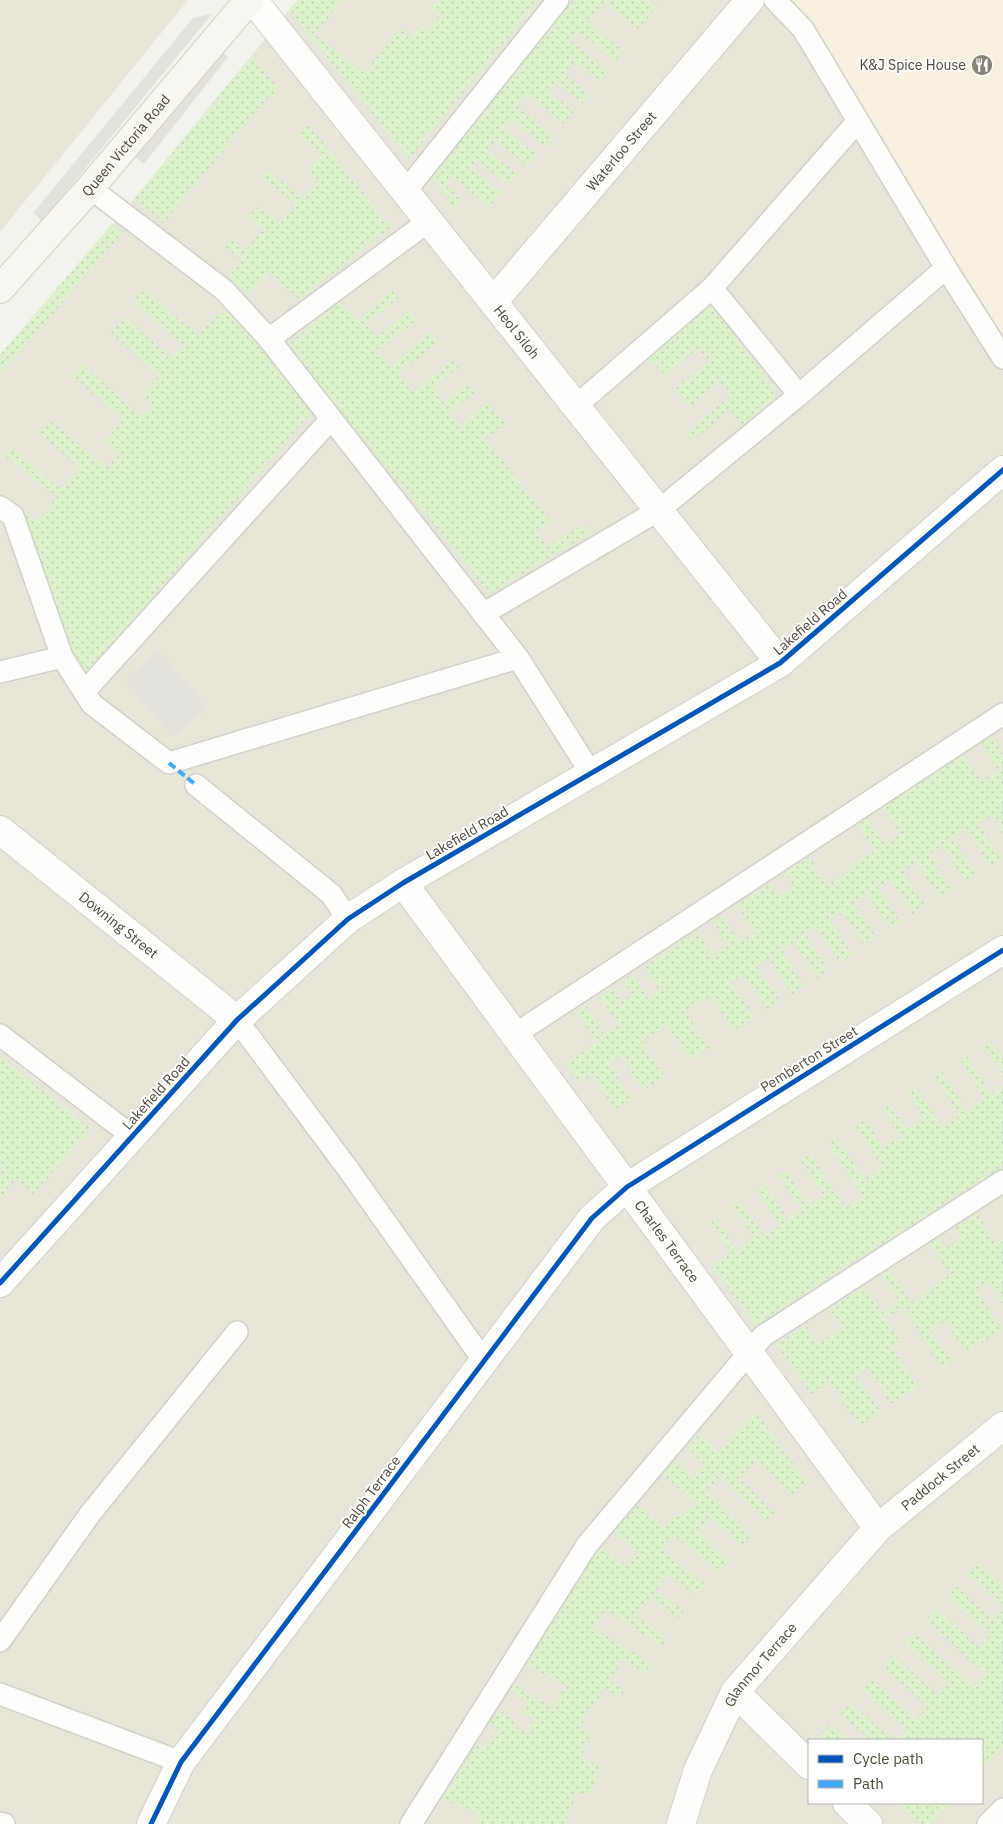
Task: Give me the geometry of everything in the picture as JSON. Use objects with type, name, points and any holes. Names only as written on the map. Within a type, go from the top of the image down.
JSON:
[{"type":"street","name":"Queen Victoria Road","points":[[0,289],[90,188],[248,0]]},
{"type":"street","name":"Heol Siloh","points":[[253,0],[780,663]]},
{"type":"street","name":"Waterloo Street","points":[[493,302],[750,0]]},
{"type":"street","name":"Lakefield Road","points":[[0,1283],[237,1020],[348,919],[403,884],[780,663],[1003,470]]},
{"type":"street","name":"Downing Street","points":[[0,830],[237,1020]]},
{"type":"street","name":"Charles Terrace","points":[[403,884],[878,1528]]},
{"type":"street","name":"Pemberton Street","points":[[627,1187],[1003,950]]},
{"type":"street","name":"Ralph Terrace","points":[[151,1824],[181,1762],[592,1218],[627,1187]]},
{"type":"street","name":"Paddock Street","points":[[878,1528],[1003,1426]]},
{"type":"street","name":"Glanmor Terrace","points":[[681,1824],[698,1770],[735,1692],[878,1528]]},
{"type":"street","points":[[735,1692],[808,1765]]},
{"type":"street","points":[[848,1804],[868,1824]]},
{"type":"lane","points":[[405,192],[558,0]]},
{"type":"lane","points":[[774,0],[803,29],[857,122],[1003,358]]},
{"type":"lane","points":[[576,406],[712,288],[857,122]]},
{"type":"lane","points":[[90,188],[224,290],[269,339],[518,658],[592,773]]},
{"type":"lane","points":[[269,339],[429,221]]},
{"type":"lane","points":[[483,614],[659,510],[799,395],[946,268]]},
{"type":"lane","points":[[712,288],[799,395]]},
{"type":"lane","points":[[84,692],[331,419]]},
{"type":"lane","points":[[0,507],[13,516],[62,657],[84,692],[92,704],[169,763],[518,658]]},
{"type":"lane","points":[[0,672],[62,657]]},
{"type":"lane","points":[[514,1035],[1003,714]]},
{"type":"lane","points":[[196,785],[331,894],[348,919]]},
{"type":"lane","points":[[237,1020],[348,1170],[484,1361]]},
{"type":"lane","points":[[0,1035],[132,1136]]},
{"type":"lane","points":[[411,1824],[587,1545],[749,1352],[764,1336],[1003,1181]]},
{"type":"lane","points":[[0,1641],[90,1514],[237,1332]]},
{"type":"lane","points":[[0,1694],[181,1762]]},
{"type":"lane","points":[[988,1824],[1003,1809]]},
{"type":"lane","points":[[0,1823],[4,1824]]},
{"type":"shaded area","points":[[0,0],[188,0],[0,232]]},
{"type":"shaded area","points":[[297,0],[786,0],[1003,343],[1003,1824],[0,1824],[0,355],[151,179]]},
{"type":"shaded area","points":[[786,0],[1003,0],[1003,343]]},
{"type":"shaded area","points":[[212,14],[42,221],[33,213],[193,18]]},
{"type":"shaded area","points":[[219,49],[228,57],[144,164],[134,156]]},
{"type":"shaded area","points":[[159,651],[207,708],[173,737],[125,679]]},
{"type":"green space","points":[[297,0],[342,0],[315,35],[364,73],[400,28],[411,37],[421,25],[428,30],[439,15],[430,9],[437,0],[539,0],[409,159],[289,10]]},
{"type":"green space","points":[[573,0],[648,0],[657,7],[638,29],[604,2],[588,22],[623,51],[616,61],[579,32],[572,42],[608,71],[600,82],[574,62],[565,74],[589,94],[582,103],[556,83],[549,92],[574,111],[564,124],[527,95],[518,107],[555,137],[546,147],[512,120],[505,129],[536,154],[527,166],[495,141],[487,150],[517,174],[508,185],[477,160],[471,167],[501,192],[490,207],[452,177],[446,185],[462,200],[455,208],[430,174]]},
{"type":"green space","points":[[251,56],[276,86],[276,96],[274,98],[270,95],[164,223],[134,199]]},
{"type":"green space","points":[[308,124],[391,227],[300,300],[269,273],[249,295],[229,277],[242,261],[225,247],[232,239],[246,250],[263,229],[248,217],[259,206],[280,223],[295,204],[261,176],[267,170],[302,198],[318,180],[308,172],[322,153],[299,135]]},
{"type":"green space","points":[[112,224],[122,233],[0,375],[0,355]]},
{"type":"green space","points":[[144,289],[198,335],[217,314],[232,312],[313,411],[84,677],[64,637],[47,595],[22,509],[38,521],[57,497],[3,454],[10,446],[60,489],[79,467],[40,433],[51,421],[106,467],[118,453],[105,442],[123,419],[72,375],[82,364],[141,416],[152,404],[142,395],[159,376],[111,333],[125,317],[172,358],[183,346],[133,302]]},
{"type":"green space","points":[[393,290],[399,297],[366,325],[377,337],[409,310],[417,320],[378,350],[390,366],[431,332],[439,342],[399,373],[413,392],[453,360],[458,368],[434,388],[445,402],[469,382],[477,391],[449,413],[459,426],[488,403],[505,423],[486,439],[551,522],[537,531],[548,546],[584,524],[591,532],[490,594],[287,345],[341,301],[357,320]]},
{"type":"green space","points":[[713,307],[774,388],[773,399],[743,426],[730,410],[692,441],[686,434],[731,395],[720,382],[690,407],[674,390],[708,361],[698,348],[666,376],[650,359],[701,311]]},
{"type":"green space","points":[[991,735],[1003,754],[1003,833],[992,815],[978,824],[1001,859],[990,866],[967,829],[953,839],[976,874],[965,882],[943,846],[929,855],[952,891],[940,898],[916,862],[903,871],[926,907],[913,914],[891,879],[878,887],[901,923],[890,930],[867,894],[854,903],[877,939],[865,946],[843,911],[830,919],[853,955],[840,963],[817,927],[806,934],[828,970],[817,978],[794,942],[782,951],[804,986],[792,994],[769,958],[757,966],[780,1001],[767,1009],[744,975],[732,982],[755,1018],[734,1031],[711,996],[686,1012],[709,1048],[690,1060],[667,1025],[642,1042],[665,1077],[643,1090],[620,1055],[609,1063],[631,1100],[615,1110],[592,1075],[580,1083],[566,1063],[596,1042],[577,1011],[586,1005],[604,1034],[618,1025],[600,996],[613,989],[622,1002],[632,994],[623,981],[632,974],[648,998],[659,991],[644,967],[697,932],[712,955],[727,945],[713,921],[721,915],[739,942],[755,932],[737,905],[770,883],[779,896],[793,886],[785,873],[809,856],[827,885],[851,870],[849,867],[874,851],[858,824],[868,817],[885,844],[900,834],[883,807],[964,754],[981,781],[998,771],[982,742]]},
{"type":"green space","points":[[991,1041],[1003,1059],[1003,1074],[984,1045]]},
{"type":"green space","points":[[966,1055],[991,1094],[1003,1086],[1003,1166],[756,1325],[711,1266],[731,1253],[710,1220],[714,1217],[737,1250],[754,1237],[732,1205],[738,1200],[765,1236],[781,1225],[756,1189],[764,1184],[788,1219],[802,1209],[779,1175],[786,1171],[809,1205],[824,1196],[801,1161],[810,1155],[846,1208],[863,1196],[829,1144],[837,1138],[864,1179],[882,1167],[856,1126],[865,1120],[883,1147],[901,1136],[883,1108],[890,1104],[906,1129],[924,1118],[908,1092],[916,1087],[942,1127],[960,1116],[934,1075],[941,1071],[967,1111],[985,1099],[961,1059]]},
{"type":"green space","points":[[0,1056],[91,1129],[34,1194],[16,1179],[0,1199],[0,1174],[3,1169],[0,1166]]},
{"type":"green space","points":[[977,1213],[996,1243],[1003,1239],[1003,1304],[989,1282],[977,1290],[1002,1330],[966,1352],[945,1321],[931,1331],[952,1362],[943,1369],[903,1307],[886,1318],[900,1340],[891,1346],[918,1387],[891,1404],[867,1368],[857,1376],[881,1412],[859,1426],[830,1382],[811,1394],[776,1344],[806,1325],[819,1343],[842,1328],[829,1309],[865,1286],[883,1313],[900,1302],[882,1275],[890,1270],[912,1303],[950,1275],[930,1244],[939,1238],[946,1248],[961,1238],[955,1228]]},
{"type":"green space","points":[[756,1411],[806,1482],[793,1495],[758,1461],[738,1477],[774,1513],[766,1521],[720,1477],[707,1491],[751,1536],[742,1546],[710,1518],[699,1532],[729,1561],[718,1572],[675,1536],[663,1550],[706,1585],[697,1595],[667,1575],[655,1591],[684,1611],[678,1618],[649,1598],[637,1617],[667,1637],[662,1646],[605,1609],[594,1628],[653,1665],[648,1674],[622,1660],[610,1681],[624,1690],[621,1698],[604,1688],[597,1703],[594,1702],[580,1727],[592,1734],[580,1757],[602,1767],[590,1795],[577,1792],[565,1824],[477,1824],[479,1815],[443,1798],[477,1743],[487,1748],[499,1729],[490,1723],[499,1710],[515,1719],[512,1725],[527,1733],[534,1720],[523,1714],[529,1702],[510,1690],[514,1685],[553,1707],[565,1686],[526,1664],[596,1552],[601,1547],[627,1566],[638,1552],[613,1532],[638,1505],[664,1527],[675,1514],[680,1518],[694,1502],[663,1475],[676,1460],[693,1477],[705,1465],[688,1448],[700,1433],[718,1452]]},
{"type":"green space","points":[[978,1563],[1003,1585],[1003,1607],[968,1574]]},
{"type":"green space","points":[[956,1586],[992,1619],[1003,1608],[1003,1747],[983,1768],[983,1739],[899,1739],[907,1730],[862,1690],[872,1679],[917,1719],[927,1706],[883,1667],[894,1656],[938,1695],[949,1683],[905,1643],[914,1633],[974,1686],[985,1674],[926,1620],[937,1609],[979,1647],[990,1635],[947,1596]]},
{"type":"green space","points":[[851,1703],[891,1739],[870,1739],[841,1714]]},
{"type":"green space","points":[[830,1725],[846,1739],[824,1739],[820,1736]]},
{"type":"green space","points":[[897,1804],[949,1804],[930,1824],[920,1824]]},
{"type":"marked path","points":[[169,763],[196,785]]},
{"type":"cycle path","points":[[0,1283],[237,1020],[348,919],[403,883],[780,663],[1003,470]]},
{"type":"cycle path","points":[[151,1824],[181,1762],[592,1218],[627,1187],[1003,950]]},
{"type":"place","name":"K&J Spice House","points":[[982,65]]}]
